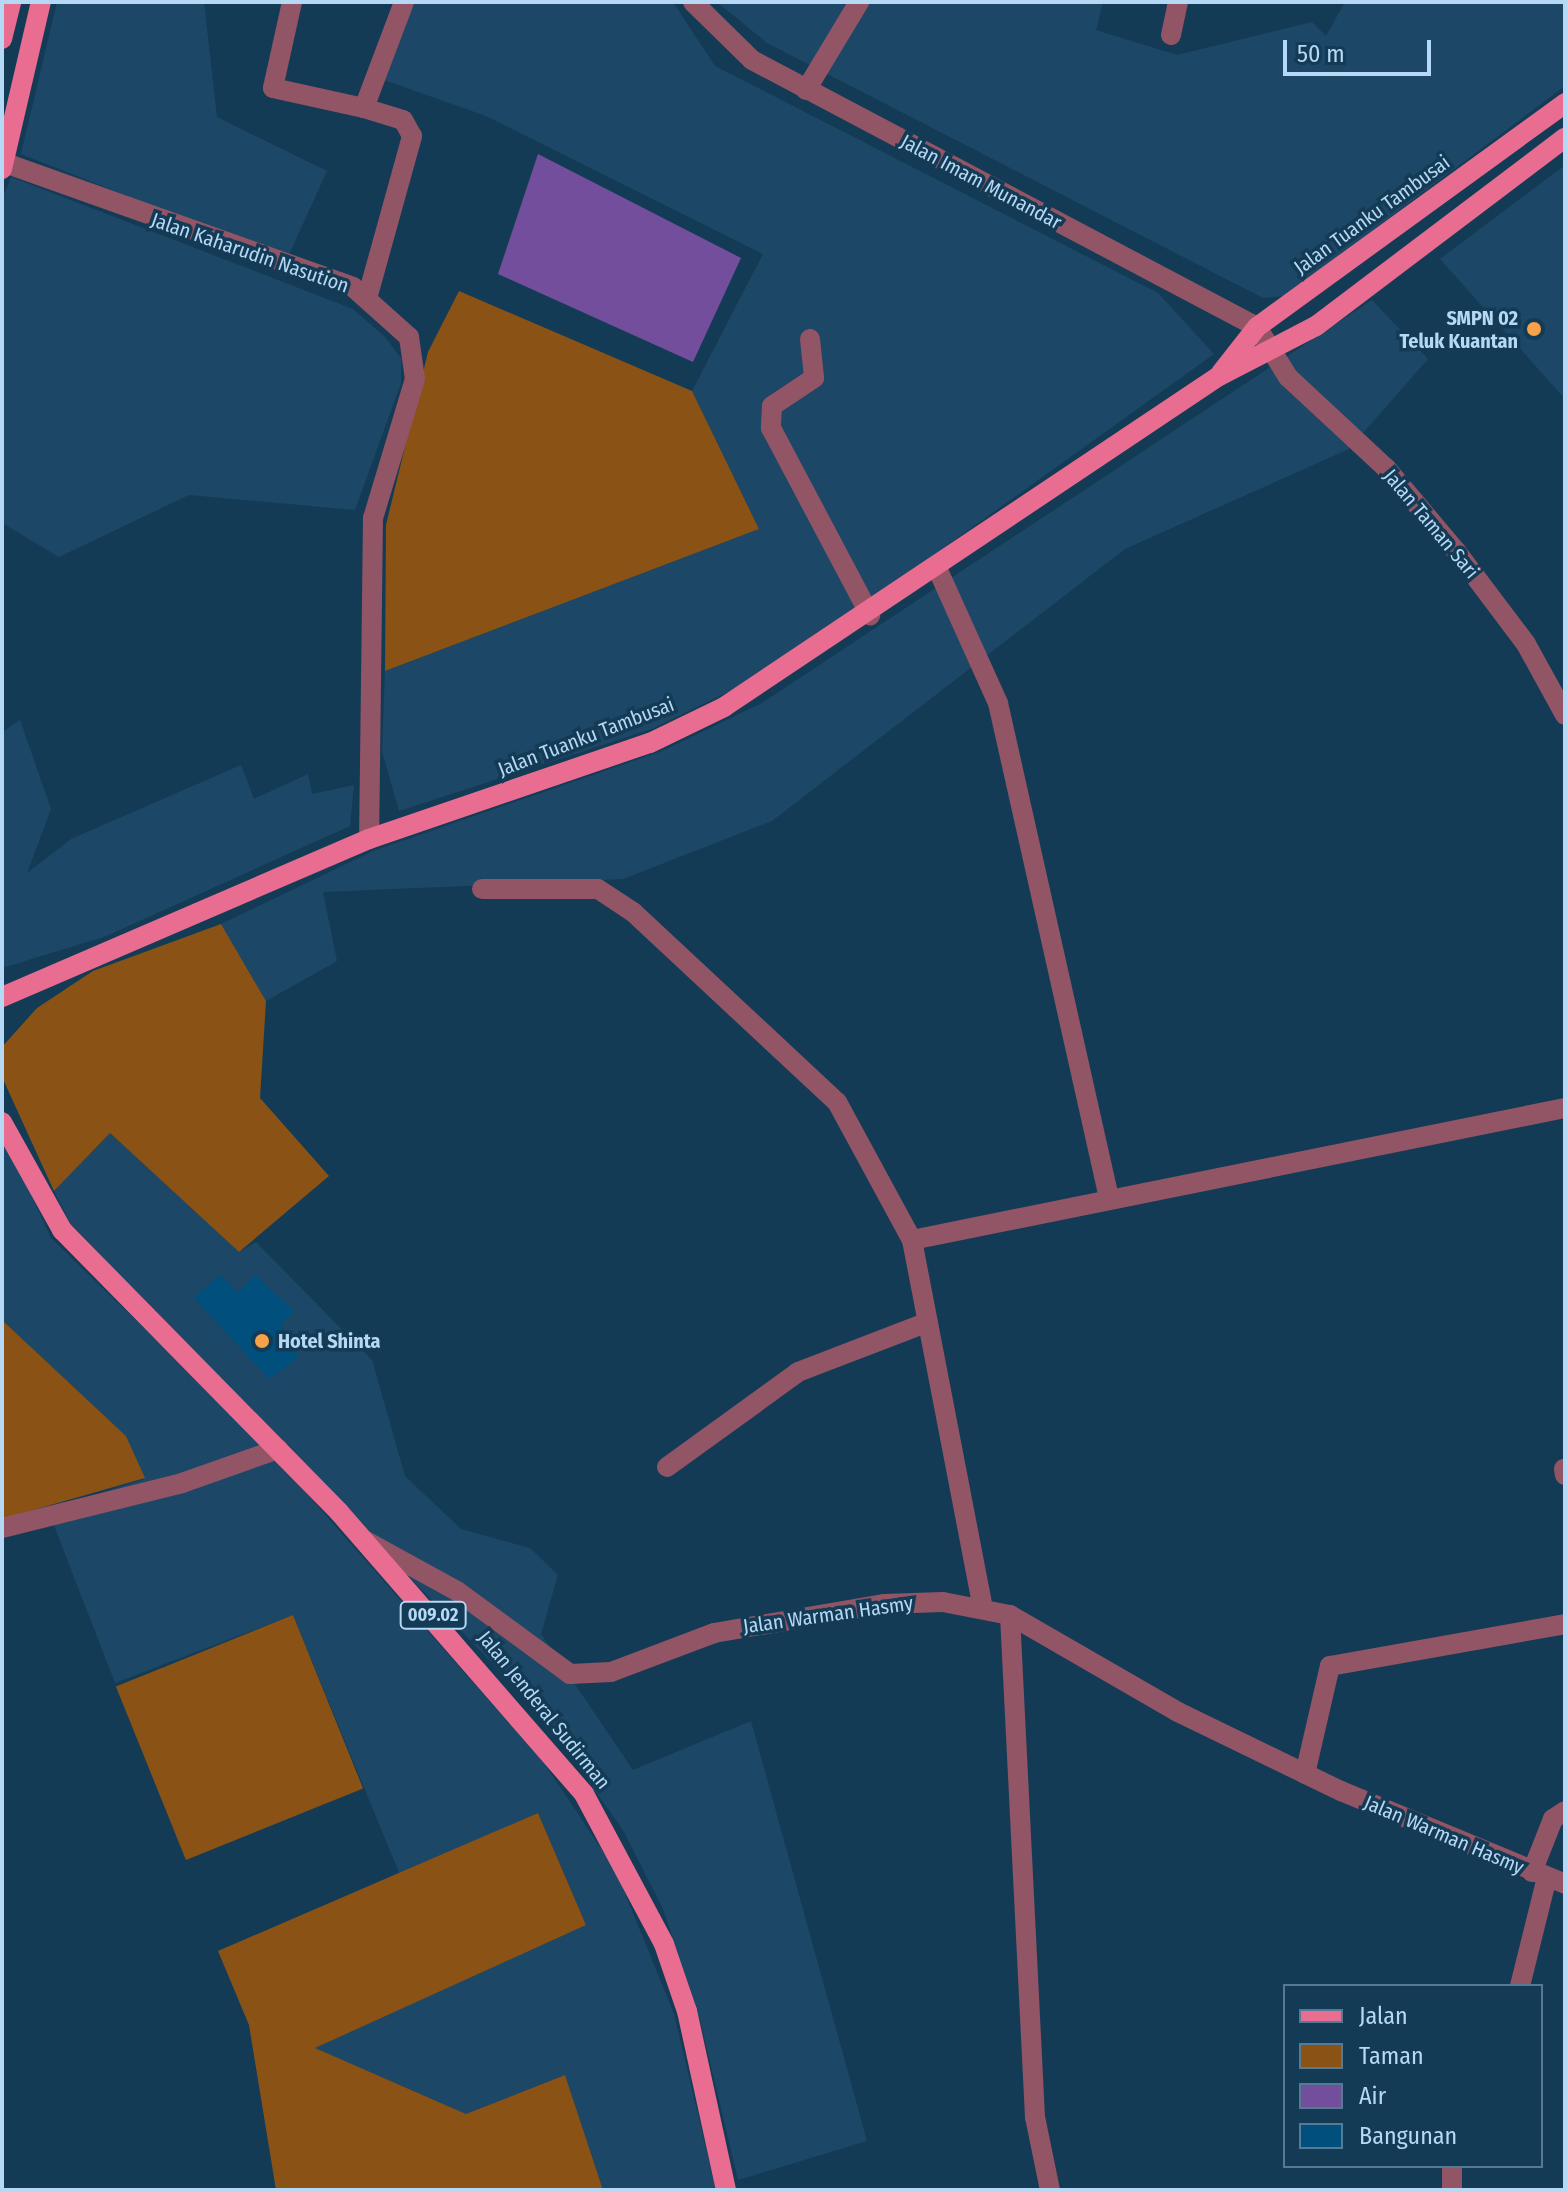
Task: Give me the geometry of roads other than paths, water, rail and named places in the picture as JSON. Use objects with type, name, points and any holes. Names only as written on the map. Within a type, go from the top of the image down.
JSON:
[{"type":"main road","points":[[2,39],[11,2]]},
{"type":"main road","points":[[3,166],[41,2]]},
{"type":"main road","name":"Jalan Tuanku Tambusai","points":[[1219,376],[1257,327],[1565,103]]},
{"type":"main road","name":"Jalan Tuanku Tambusai","points":[[2,997],[369,839],[650,743],[724,707],[870,615],[1219,376],[1272,354],[1565,138]]},
{"type":"main road","name":"Jalan Jenderal Sudirman","points":[[2,1122],[62,1230],[364,1540],[538,1735],[628,1865],[687,2011],[726,2190]]},
{"type":"street","points":[[292,2],[273,88],[403,120],[412,136],[368,295]]},
{"type":"street","name":"Jalan Imam Munandar","points":[[693,2],[752,60],[1257,327]]},
{"type":"street","points":[[806,90],[859,2]]},
{"type":"street","points":[[1171,35],[1178,2]]},
{"type":"street","points":[[364,108],[398,4]]},
{"type":"street","name":"Jalan Kaharudin Nasution","points":[[3,166],[368,295],[396,319],[416,356],[373,518],[369,839]]},
{"type":"street","points":[[1257,327],[1272,354]]},
{"type":"street","points":[[810,339],[814,378],[772,406],[771,428],[870,615]]},
{"type":"street","name":"Jalan Taman Sari","points":[[1272,354],[1456,551],[1526,644],[1565,715]]},
{"type":"street","points":[[937,568],[998,703],[1109,1198]]},
{"type":"street","points":[[482,889],[598,889],[633,912],[837,1102],[912,1240],[983,1608]]},
{"type":"street","points":[[912,1240],[1565,1108]]},
{"type":"street","points":[[667,1467],[798,1372],[928,1322]]},
{"type":"street","points":[[2,1528],[182,1483],[278,1449]]},
{"type":"street","name":"Jalan Warman Hasmy","points":[[364,1540],[457,1591],[570,1674],[611,1672],[714,1633],[884,1604],[983,1608],[1010,1615],[1178,1712],[1305,1774],[1548,1878]]},
{"type":"street","points":[[1010,1615],[1035,2117],[1050,2190]]},
{"type":"street","points":[[1305,1774],[1330,1666],[1565,1624]]},
{"type":"street","points":[[1521,1984],[1548,1878],[1553,1819],[1565,1811]]},
{"type":"street","points":[[1452,2168],[1452,2190]]},
{"type":"water","points":[[538,154],[741,258],[693,362],[498,274]]},
{"type":"place","name":"SMPN 02 Teluk Kuantan","points":[[1534,329]]},
{"type":"place","name":"Hotel Shinta","points":[[262,1341]]}]
